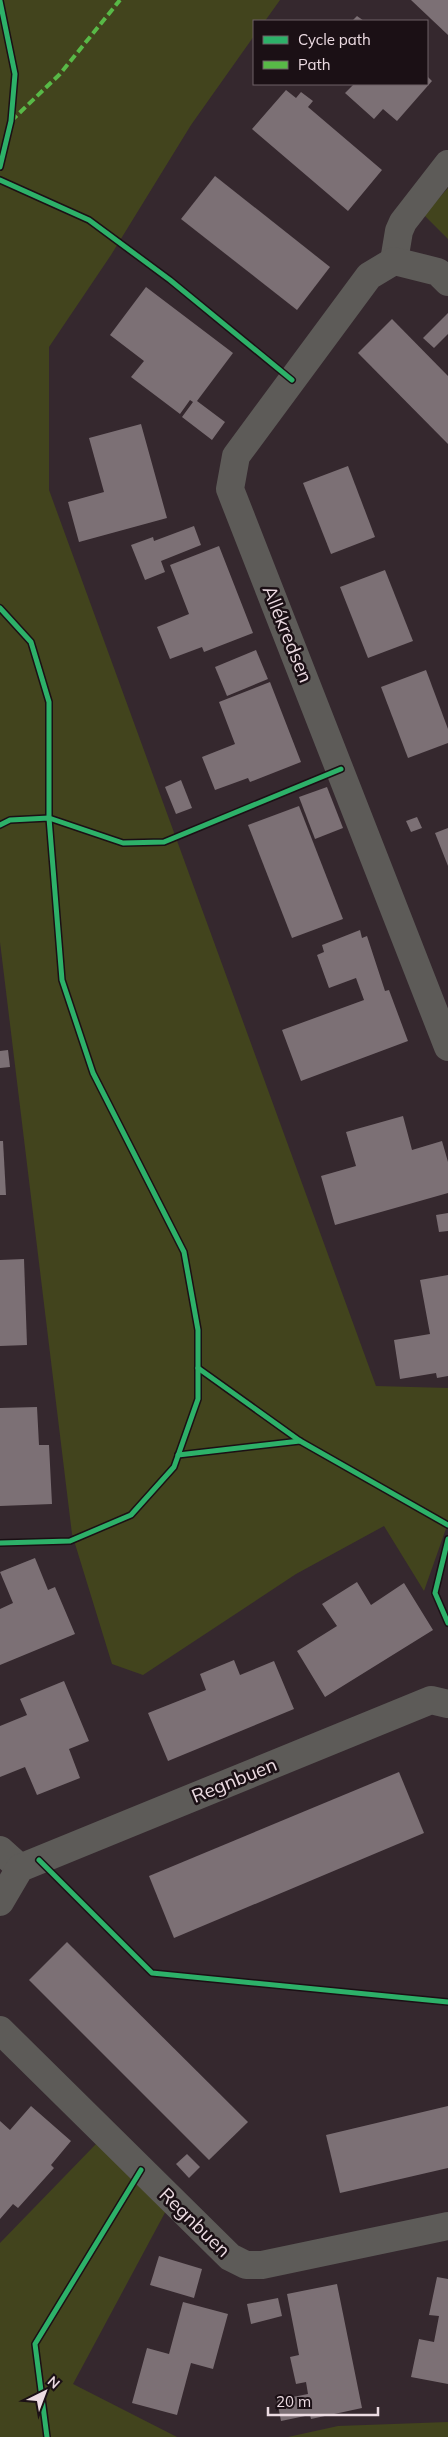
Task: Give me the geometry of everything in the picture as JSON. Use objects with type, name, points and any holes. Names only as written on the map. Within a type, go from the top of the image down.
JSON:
[{"type":"street","points":[[448,164],[403,222],[399,231],[394,261],[438,272],[448,282]]},
{"type":"street","name":"Allékredsen","points":[[394,261],[368,276],[236,456],[230,489],[448,1047]]},
{"type":"street","name":"Regnbuen","points":[[20,1868],[431,1700],[448,1704]]},
{"type":"street","points":[[0,1850],[20,1868],[0,1902]]},
{"type":"street","name":"Regnbuen","points":[[0,2030],[230,2257],[246,2265],[262,2265],[448,2226]]},
{"type":"green space","points":[[0,0],[280,0],[266,20],[253,20],[253,37],[191,125],[111,255],[49,347],[49,490],[376,1386],[448,1388],[448,1523],[424,1591],[384,1526],[296,1574],[143,1675],[112,1664],[72,1534],[0,942]]},
{"type":"green space","points":[[448,188],[448,239],[424,215]]},
{"type":"green space","points":[[96,2144],[168,2207],[73,2384],[177,2437],[0,2437],[0,2243]]},
{"type":"green space","points":[[448,2422],[448,2437],[288,2437],[338,2426]]},
{"type":"building","points":[[411,0],[448,0],[448,35]]},
{"type":"building","points":[[357,16],[363,20],[353,20]]},
{"type":"building","points":[[428,77],[432,81],[397,121],[383,109],[374,119],[345,93],[353,85],[428,85]]},
{"type":"building","points":[[286,90],[296,98],[301,92],[313,101],[308,107],[382,170],[348,211],[252,129]]},
{"type":"building","points":[[215,176],[330,267],[297,310],[181,219]]},
{"type":"building","points":[[146,287],[233,353],[197,401],[225,422],[212,440],[182,417],[193,402],[190,400],[180,414],[131,377],[144,361],[110,335]]},
{"type":"building","points":[[448,313],[448,334],[434,348],[423,338]]},
{"type":"building","points":[[392,319],[448,376],[448,444],[358,353]]},
{"type":"building","points":[[141,424],[167,518],[79,542],[68,502],[104,492],[89,438]]},
{"type":"building","points":[[348,466],[375,537],[331,554],[303,483]]},
{"type":"building","points":[[194,526],[201,545],[161,561],[165,572],[145,580],[131,545],[153,537],[154,541]]},
{"type":"building","points":[[219,546],[253,633],[204,652],[202,647],[170,659],[157,627],[189,614],[170,565]]},
{"type":"building","points":[[385,570],[413,641],[368,658],[340,587]]},
{"type":"building","points":[[256,650],[268,679],[227,696],[215,667]]},
{"type":"building","points":[[426,670],[448,729],[448,743],[408,758],[381,687]]},
{"type":"building","points":[[270,682],[301,762],[250,782],[248,778],[215,790],[202,757],[235,744],[219,702]]},
{"type":"building","points":[[181,780],[192,808],[176,814],[165,787]]},
{"type":"building","points":[[327,787],[343,828],[315,839],[299,797]]},
{"type":"building","points":[[299,806],[343,919],[292,938],[248,825]]},
{"type":"building","points":[[417,817],[422,828],[411,832],[406,821]]},
{"type":"building","points":[[448,828],[448,866],[435,833]]},
{"type":"building","points":[[360,930],[362,938],[367,936],[385,991],[389,990],[408,1041],[301,1081],[282,1030],[364,1000],[356,978],[329,988],[317,955],[324,952],[322,945]]},
{"type":"building","points":[[8,1050],[10,1067],[0,1068],[0,1051]]},
{"type":"building","points":[[403,1116],[412,1150],[442,1141],[448,1162],[448,1193],[335,1225],[321,1176],[356,1166],[346,1132]]},
{"type":"building","points":[[0,1141],[3,1141],[6,1195],[0,1195]]},
{"type":"building","points":[[448,1213],[448,1231],[439,1232],[436,1215]]},
{"type":"building","points":[[24,1259],[27,1345],[0,1346],[0,1260]]},
{"type":"building","points":[[448,1275],[448,1376],[437,1378],[436,1373],[400,1379],[394,1340],[430,1334],[420,1280]]},
{"type":"building","points":[[37,1407],[39,1445],[49,1445],[52,1504],[0,1506],[0,1408]]},
{"type":"building","points":[[35,1558],[48,1590],[55,1587],[75,1634],[0,1665],[0,1609],[13,1603],[0,1572]]},
{"type":"building","points":[[357,1582],[371,1605],[404,1583],[433,1630],[325,1697],[297,1651],[337,1626],[322,1604]]},
{"type":"building","points":[[234,1660],[240,1675],[274,1661],[294,1709],[168,1761],[148,1713],[206,1690],[200,1674]]},
{"type":"building","points":[[64,1681],[89,1741],[69,1749],[80,1778],[37,1795],[25,1767],[0,1777],[0,1726],[27,1715],[20,1699]]},
{"type":"building","points":[[399,1772],[424,1833],[174,1938],[149,1876]]},
{"type":"building","points":[[67,1942],[248,2122],[209,2160],[29,1980]]},
{"type":"building","points":[[31,2106],[71,2141],[51,2165],[54,2168],[18,2208],[13,2204],[0,2219],[0,2121],[10,2130]]},
{"type":"building","points":[[448,2106],[448,2168],[340,2193],[326,2135]]},
{"type":"building","points":[[187,2154],[200,2167],[189,2178],[176,2164]]},
{"type":"building","points":[[159,2256],[202,2269],[194,2298],[150,2285]]},
{"type":"building","points":[[437,2277],[448,2279],[448,2384],[411,2377],[419,2339],[434,2342],[439,2316],[429,2315]]},
{"type":"building","points":[[337,2284],[362,2408],[311,2419],[310,2415],[281,2421],[277,2400],[308,2394],[306,2382],[296,2384],[290,2357],[299,2355],[287,2294]]},
{"type":"building","points":[[278,2298],[282,2316],[251,2324],[247,2304]]},
{"type":"building","points":[[183,2302],[228,2314],[213,2369],[191,2363],[177,2415],[132,2403],[147,2348],[169,2354]]},
{"type":"marked path","points":[[11,121],[60,74],[120,0]]},
{"type":"cycle path","points":[[0,1],[15,74],[11,121],[0,167]]},
{"type":"cycle path","points":[[0,180],[89,220],[170,280],[292,380]]},
{"type":"cycle path","points":[[0,608],[31,642],[49,702],[49,818],[62,980],[93,1073],[184,1252],[198,1330],[198,1399],[174,1467],[131,1515],[70,1541],[0,1543]]},
{"type":"cycle path","points":[[0,825],[10,820],[49,818],[123,843],[164,842],[341,769]]},
{"type":"cycle path","points":[[198,1368],[300,1441],[448,1525]]},
{"type":"cycle path","points":[[178,1455],[300,1441]]},
{"type":"cycle path","points":[[448,1539],[435,1593],[448,1623]]},
{"type":"cycle path","points":[[39,1860],[152,1973],[448,2002]]},
{"type":"cycle path","points":[[47,2437],[35,2344],[141,2170]]}]
